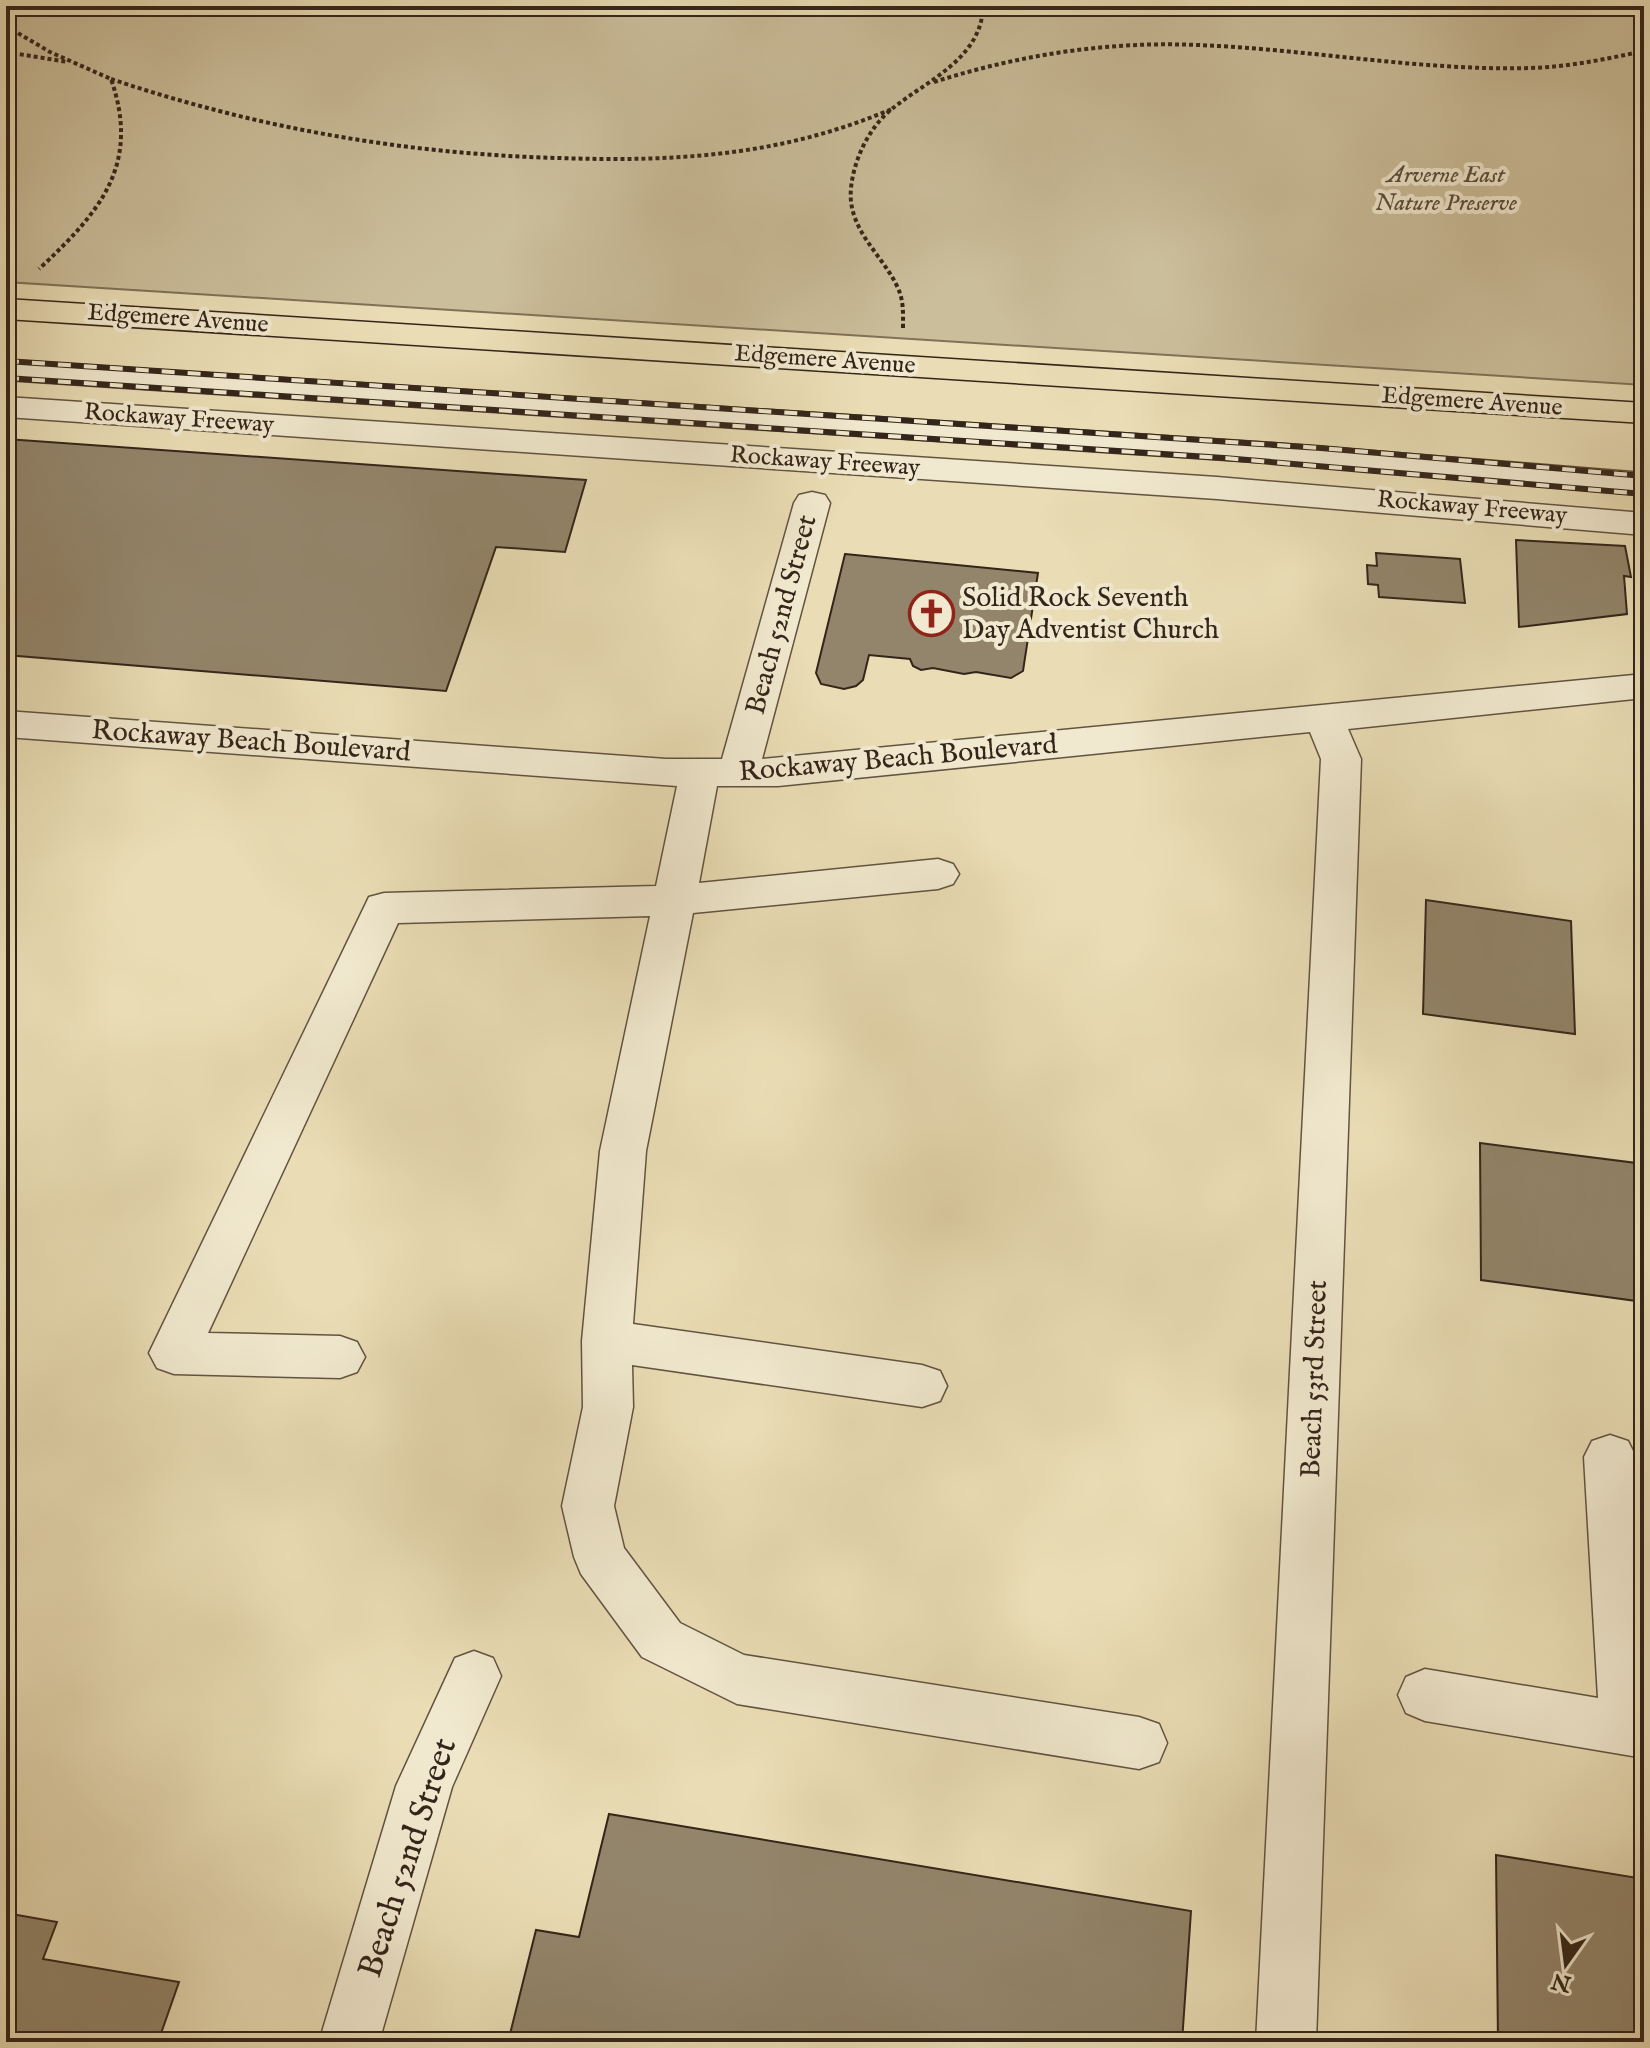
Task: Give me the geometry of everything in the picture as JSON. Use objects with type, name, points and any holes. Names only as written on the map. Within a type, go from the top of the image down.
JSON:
[{"type":"main road","name":"Edgemere Avenue","points":[[6,309],[1644,413]]},
{"type":"street","name":"Rockaway Freeway","points":[[6,370],[1272,453],[1644,484]]},
{"type":"street","name":"Rockaway Freeway","points":[[6,407],[1217,488],[1644,524]]},
{"type":"street","name":"Beach 52nd Street","points":[[812,503],[673,900],[623,1151],[607,1341],[608,1407],[588,1506],[600,1557],[661,1640],[737,1679],[1139,1743]]},
{"type":"street","name":"Rockaway Beach Boulevard","points":[[6,724],[719,774],[816,771],[1644,686]]},
{"type":"street","name":"Beach 53rd Street","points":[[1286,2042],[1341,771],[1341,759],[1324,719]]},
{"type":"street","points":[[340,1357],[174,1353],[384,908],[673,900],[938,874]]},
{"type":"street","points":[[607,1341],[922,1386]]},
{"type":"street","points":[[1425,1695],[1635,1730],[1610,1457]]},
{"type":"street","name":"Beach 52nd Street","points":[[349,2042],[424,1786],[474,1676]]},
{"type":"path","points":[[6,26],[111,79],[191,105],[305,132],[382,145],[529,158],[672,159],[736,154],[817,137],[892,109],[934,82],[959,56],[978,29],[984,13],[983,6]]},
{"type":"path","points":[[934,82],[1001,61],[1066,51],[1130,46],[1227,47],[1493,70],[1587,63],[1644,51]]},
{"type":"path","points":[[6,52],[75,63]]},
{"type":"path","points":[[31,277],[88,218],[117,170],[125,124],[120,97],[111,79]]},
{"type":"path","points":[[892,109],[862,148],[852,175],[851,201],[853,216],[865,243],[899,287],[906,311],[902,331]]},
{"type":"green space","name":"Arverne East Nature Preserve","points":[[6,6],[1644,6],[1644,385],[6,282]]},
{"type":"building","points":[[6,439],[586,480],[565,552],[496,547],[446,691],[6,655]]},
{"type":"building","points":[[1516,540],[1625,546],[1631,577],[1624,576],[1627,614],[1519,627]]},
{"type":"building","points":[[1376,553],[1460,559],[1465,603],[1379,597],[1378,585],[1368,584],[1367,565],[1377,566]]},
{"type":"building","name":"Solid Rock Seventh Day Adventist Church","points":[[845,554],[1038,573],[1023,671],[1011,678],[933,668],[921,670],[913,666],[910,659],[869,655],[863,680],[856,686],[844,689],[821,684],[816,673]]},
{"type":"building","points":[[1426,900],[1571,921],[1575,1034],[1423,1014]]},
{"type":"building","points":[[1480,1143],[1644,1164],[1644,1302],[1481,1280]]},
{"type":"building","points":[[609,1814],[1191,1911],[1182,2042],[508,2042],[536,1930],[579,1937]]},
{"type":"building","points":[[1496,1855],[1644,1879],[1644,2042],[1498,2042]]},
{"type":"building","points":[[6,1913],[57,1922],[43,1959],[179,1982],[158,2042],[6,2042]]},
{"type":"railway","points":[[6,361],[1321,448],[1644,476]]},
{"type":"railway","points":[[6,378],[1224,458],[1644,494]]},
{"type":"place","name":"Solid Rock Seventh Day Adventist Church","points":[[931,614]]}]
